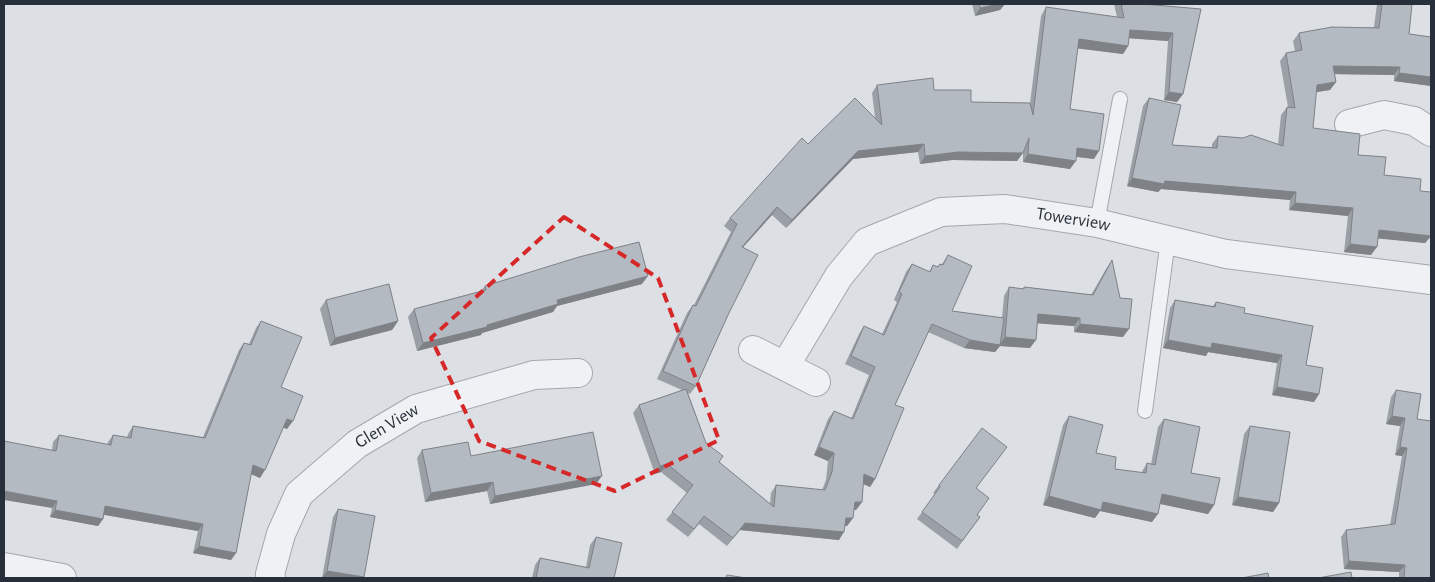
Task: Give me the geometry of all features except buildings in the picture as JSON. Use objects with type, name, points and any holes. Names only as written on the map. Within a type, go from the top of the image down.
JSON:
[{"type":"street","points":[[1349,124],[1384,115],[1414,121],[1431,132]]},
{"type":"street","name":"Towerview","points":[[785,366],[839,276],[867,242],[941,212],[1005,209],[1097,223],[1226,254],[1431,280]]},
{"type":"street","points":[[753,350],[816,382]]},
{"type":"street","name":"Glen View","points":[[271,578],[281,534],[299,494],[357,444],[416,409],[534,375],[578,373]]},
{"type":"street","points":[[4,567],[62,578]]},
{"type":"lane","points":[[1097,223],[1120,99]]},
{"type":"lane","points":[[1145,411],[1168,240]]},
{"type":"highlighted area","points":[[564,217],[658,278],[719,440],[615,491],[479,441],[431,338]]}]
